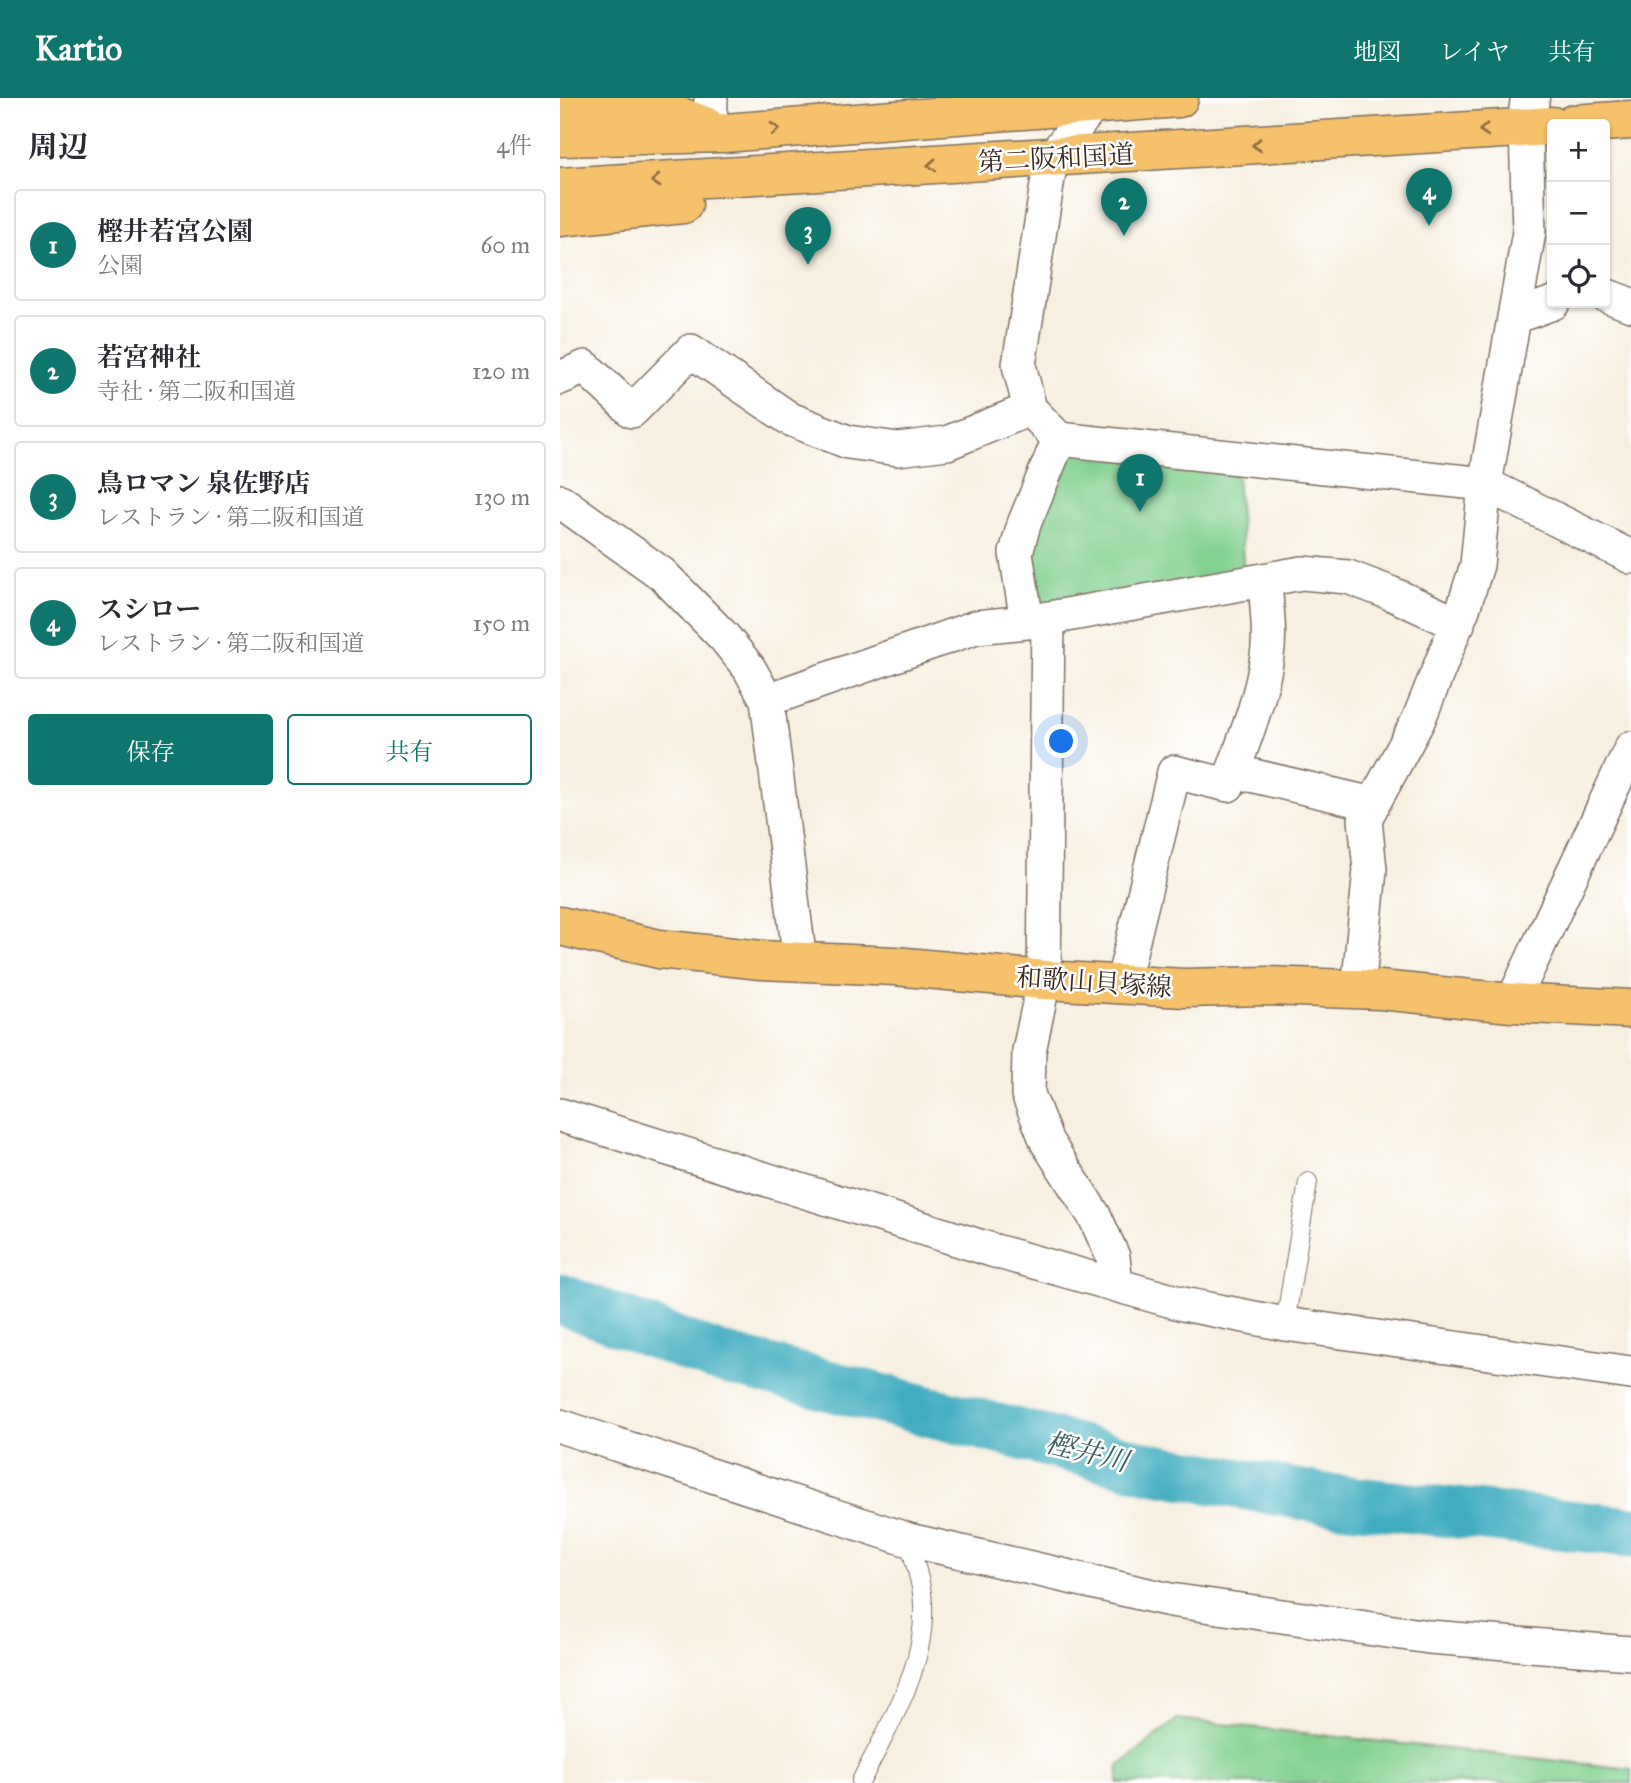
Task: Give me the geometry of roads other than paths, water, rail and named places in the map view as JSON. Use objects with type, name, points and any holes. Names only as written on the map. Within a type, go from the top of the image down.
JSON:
[{"type":"main road","name":"第二阪和国道","points":[[560,137],[715,119],[1179,98]]},
{"type":"main road","points":[[560,109],[654,107],[715,119]]},
{"type":"main road","name":"第二阪和国道","points":[[560,187],[1051,159],[1536,117]]},
{"type":"main road","points":[[1610,121],[1631,120]]},
{"type":"main road","points":[[560,217],[685,204],[778,173]]},
{"type":"main road","name":"和歌山貝塚線","points":[[560,926],[659,949],[800,962],[895,966],[1044,981],[1184,988],[1266,986],[1358,990],[1512,1003],[1631,1009]]},
{"type":"street","points":[[1094,101],[1051,159],[1019,365],[1030,409],[1059,439],[1485,484],[1631,557]]},
{"type":"street","points":[[1358,990],[1370,870],[1365,819],[1418,722],[1458,624],[1477,565],[1485,484],[1529,232],[1536,117]]},
{"type":"street","points":[[1610,297],[1631,305]]},
{"type":"street","points":[[1514,317],[1547,305]]},
{"type":"street","points":[[560,378],[585,367],[632,411],[691,352],[790,419],[848,442],[898,449],[947,443],[1030,409]]},
{"type":"street","points":[[1059,439],[1024,524],[1016,554],[1038,620],[1044,981],[1029,1051],[1028,1094],[1047,1142],[1095,1217],[1114,1257],[1116,1285]]},
{"type":"street","points":[[560,501],[662,574],[724,637],[749,668],[767,700],[800,962]]},
{"type":"street","points":[[767,700],[976,627],[1038,620],[1302,573],[1348,577],[1458,624]]},
{"type":"street","points":[[1122,985],[1174,772],[1228,785],[1233,771],[1258,698],[1268,653],[1265,580]]},
{"type":"street","points":[[1512,1003],[1631,748]]},
{"type":"street","points":[[1233,771],[1373,804]]},
{"type":"street","points":[[560,1115],[982,1247],[1183,1304],[1285,1324],[1631,1373]]},
{"type":"street","points":[[560,1426],[908,1540],[1170,1600],[1429,1637],[1631,1653]]},
{"type":"lane","points":[[1285,1324],[1308,1182]]},
{"type":"lane","points":[[862,1781],[912,1677],[923,1629],[922,1593],[908,1540]]},
{"type":"waterway","name":"樫井川","points":[[560,1299],[714,1356],[1150,1468],[1320,1498],[1631,1532]]},
{"type":"place","name":"スシロー","points":[[1429,226]]},
{"type":"place","name":"若宮神社","points":[[1124,236]]},
{"type":"place","name":"鳥ロマン 泉佐野店","points":[[808,265]]},
{"type":"place","name":"樫井若宮公園","points":[[1140,512]]}]
